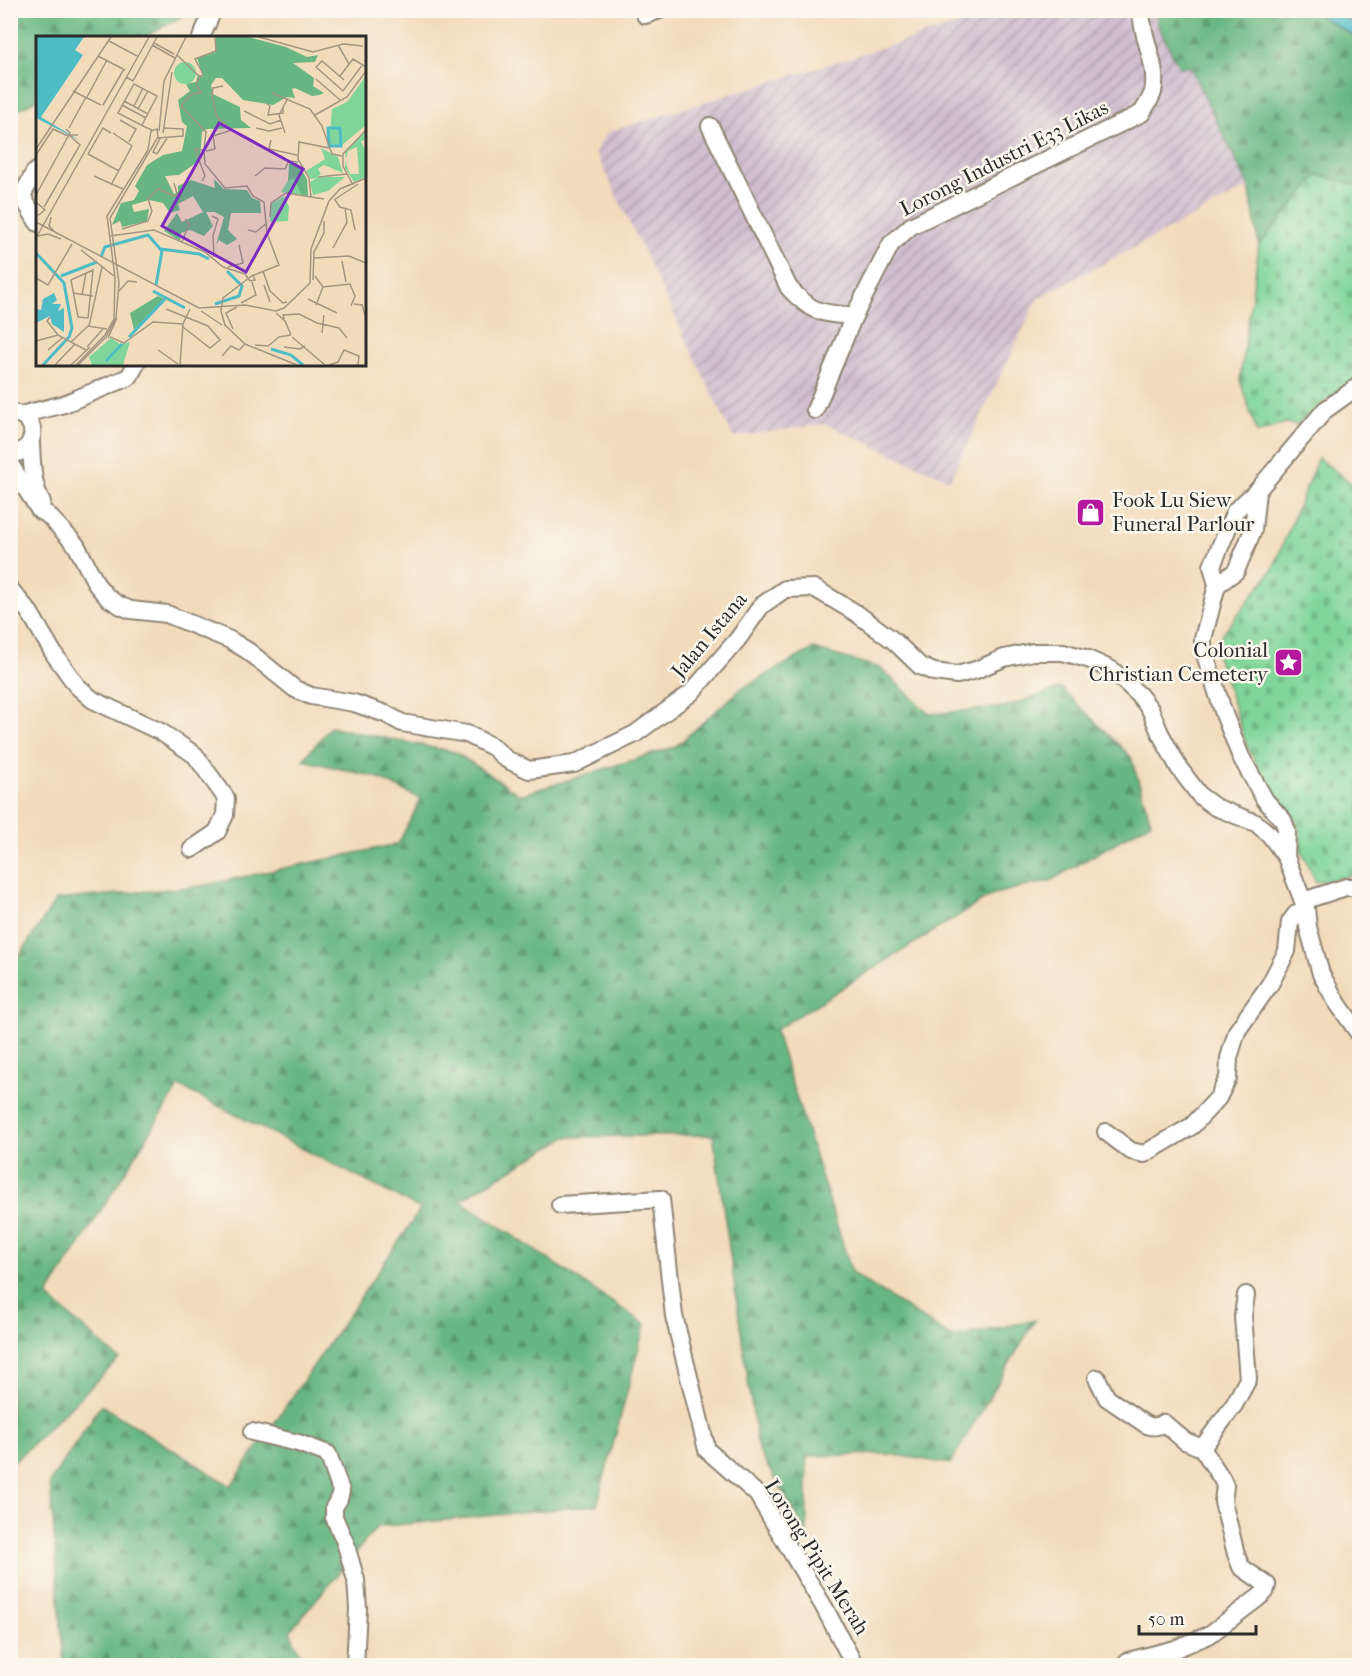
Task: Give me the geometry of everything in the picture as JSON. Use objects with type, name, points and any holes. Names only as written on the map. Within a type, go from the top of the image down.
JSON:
[{"type":"street","points":[[202,36],[213,10]]},
{"type":"street","name":"Lorong Industri E33 Likas","points":[[815,410],[854,316],[891,244],[911,226],[1142,113],[1152,93],[1155,74],[1141,24],[1141,10]]},
{"type":"street","points":[[710,126],[789,288],[803,303],[818,312],[854,316]]},
{"type":"street","points":[[36,172],[22,196],[36,220]]},
{"type":"street","points":[[15,412],[64,404],[129,377],[135,366]]},
{"type":"street","points":[[1286,857],[1287,831],[1283,820],[1265,800],[1241,757],[1220,704],[1203,648],[1203,639],[1217,585],[1212,566],[1235,511],[1257,491],[1324,410],[1359,385]]},
{"type":"street","points":[[10,454],[20,453],[64,404]]},
{"type":"street","points":[[15,412],[30,423],[36,488],[47,514]]},
{"type":"street","name":"Jalan Istana","points":[[10,464],[40,511],[47,514],[76,546],[108,598],[121,606],[131,610],[167,614],[230,640],[248,651],[295,689],[311,696],[354,703],[386,714],[402,723],[467,734],[493,747],[506,759],[530,770],[574,764],[635,734],[692,693],[738,639],[761,606],[786,589],[814,588],[856,613],[894,641],[920,666],[934,672],[957,675],[1004,658],[1033,652],[1063,652],[1088,659],[1112,670],[1139,695],[1150,710],[1179,768],[1200,796],[1215,807],[1256,823],[1270,835],[1286,857],[1304,905],[1321,974],[1359,1035]]},
{"type":"street","points":[[1217,585],[1236,571],[1253,530],[1257,491]]},
{"type":"street","points":[[10,589],[30,613],[77,687],[93,700],[161,732],[195,755],[226,798],[225,815],[217,832],[192,849]]},
{"type":"street","points":[[1106,1132],[1131,1151],[1144,1154],[1192,1126],[1218,1098],[1228,1078],[1229,1058],[1237,1031],[1270,984],[1287,951],[1290,922],[1304,905],[1346,887],[1359,887]]},
{"type":"street","name":"Lorong Pipit Merah","points":[[560,1205],[661,1199],[674,1316],[707,1450],[757,1494],[824,1607],[855,1665]]},
{"type":"street","points":[[1202,1448],[1234,1405],[1248,1379],[1243,1316],[1246,1295]]},
{"type":"street","points":[[1098,1378],[1107,1398],[1145,1424],[1158,1427],[1164,1423],[1185,1441],[1202,1448],[1225,1486],[1223,1502],[1241,1567],[1267,1585],[1264,1592],[1209,1635],[1175,1649],[1128,1660],[1123,1665]]},
{"type":"street","points":[[252,1432],[298,1443],[328,1454],[332,1463],[341,1491],[334,1507],[334,1517],[345,1542],[356,1580],[358,1609],[355,1665]]},
{"type":"shaded area","points":[[1002,11],[1157,11],[1157,23],[1179,66],[1190,67],[1249,187],[1038,298],[950,480],[825,424],[733,437],[595,151],[608,132]]},
{"type":"green space","points":[[11,10],[191,10],[147,36],[36,36],[36,100],[11,114]]},
{"type":"green space","points":[[1157,11],[1312,11],[1359,39],[1359,186],[1318,175],[1259,245],[1249,187],[1190,67],[1179,67],[1157,23]]},
{"type":"green space","points":[[1318,175],[1359,186],[1359,376],[1297,425],[1286,423],[1257,433],[1240,380],[1259,245]]},
{"type":"green space","name":"Colonial Christian Cemetery","points":[[1318,458],[1359,489],[1360,874],[1316,882],[1301,850],[1300,832],[1292,814],[1274,797],[1247,746],[1213,646],[1273,569]]},
{"type":"green space","points":[[813,649],[881,668],[929,714],[1004,707],[1061,688],[1131,757],[1151,822],[1050,881],[993,894],[775,1030],[852,1273],[953,1338],[1035,1320],[950,1464],[889,1454],[807,1456],[807,1533],[758,1450],[713,1135],[566,1137],[460,1200],[645,1324],[597,1505],[377,1527],[290,1631],[305,1665],[64,1665],[50,1482],[101,1405],[231,1486],[421,1209],[179,1086],[47,1296],[119,1359],[14,1462],[11,1462],[10,970],[56,900],[201,886],[398,844],[421,799],[376,777],[303,760],[330,727],[455,752],[520,795],[675,747],[742,688]]},
{"type":"water","points":[[1312,11],[1334,11],[1359,26],[1359,39]]},
{"type":"place","name":"Fook Lu Siew Funeral Parlour","points":[[1091,512]]},
{"type":"place","name":"Colonial Christian Cemetery","points":[[1289,662]]}]
